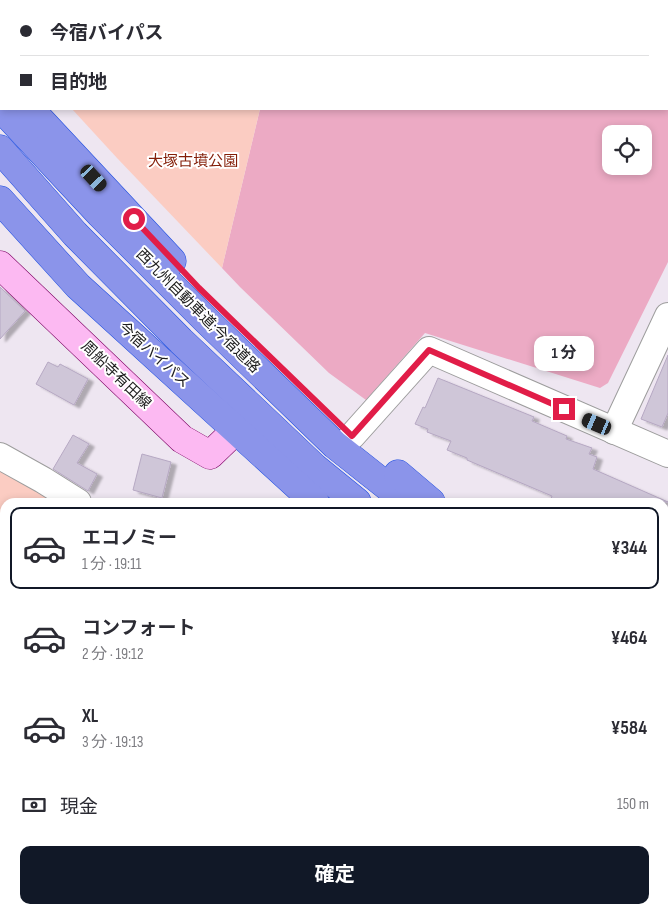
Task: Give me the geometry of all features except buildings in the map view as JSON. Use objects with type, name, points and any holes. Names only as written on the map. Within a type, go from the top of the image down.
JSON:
[{"type":"highway","name":"西九州自動車道;今宿道路","points":[[3,110],[100,214],[205,318],[335,444],[402,498]]},
{"type":"highway","points":[[31,110],[199,288],[352,436],[426,498]]},
{"type":"highway","name":"西九州自動車道;今宿道路","points":[[0,149],[76,234],[181,341],[314,467],[352,498]]},
{"type":"highway","name":"今宿バイパス","points":[[0,200],[78,286],[311,498]]},
{"type":"main road","name":"周船寺有田線","points":[[0,264],[182,439],[210,455],[236,430]]},
{"type":"street","points":[[614,431],[668,316]]},
{"type":"street","points":[[352,436],[429,350],[668,454]]},
{"type":"street","points":[[0,456],[72,498]]},
{"type":"shaded area","points":[[260,110],[668,110],[668,262],[608,383],[600,388],[425,333],[366,400],[329,373],[222,268]]},
{"type":"green space","name":"大塚古墳公園","points":[[73,110],[260,110],[222,268]]},
{"type":"green space","points":[[0,468],[54,498],[0,498]]},
{"type":"route","points":[[134,219],[199,288],[352,436],[429,350],[564,409]]}]
